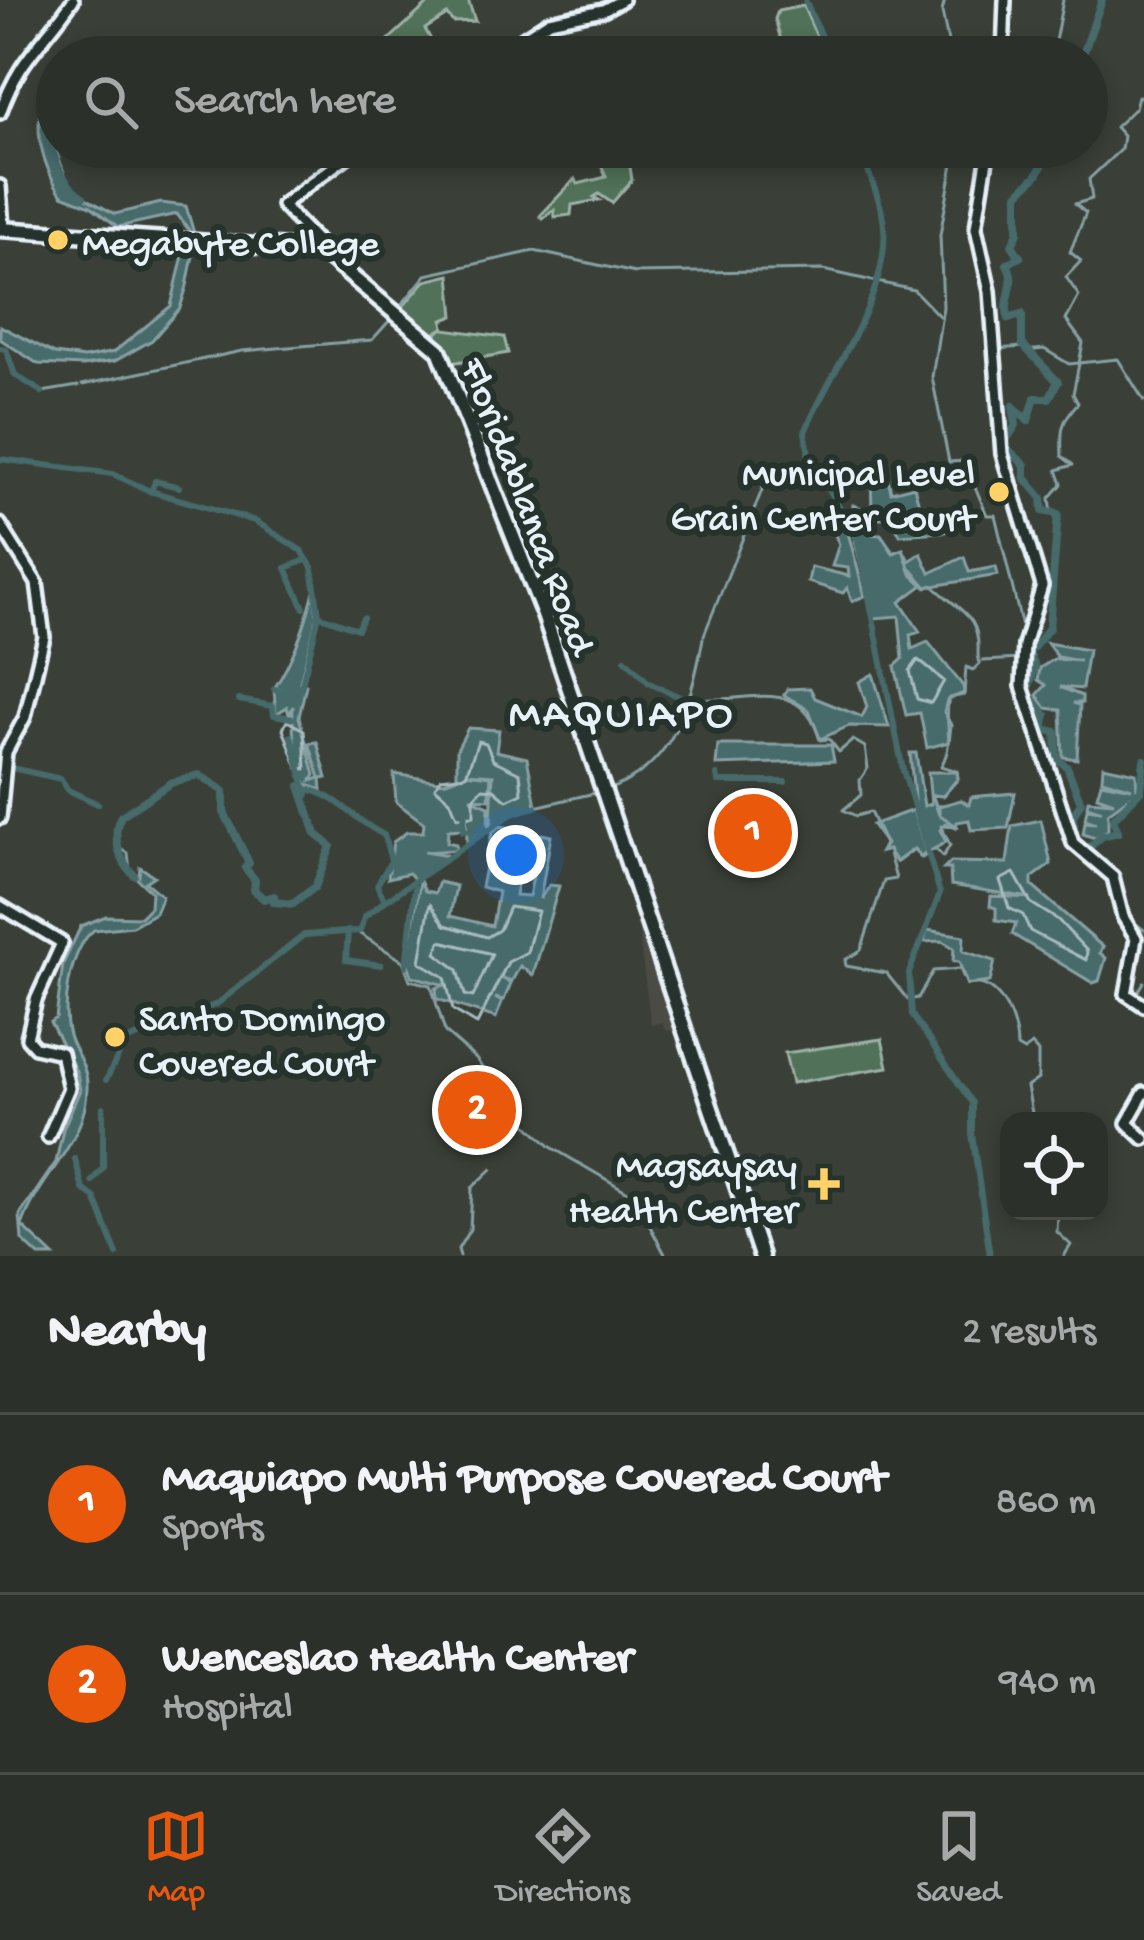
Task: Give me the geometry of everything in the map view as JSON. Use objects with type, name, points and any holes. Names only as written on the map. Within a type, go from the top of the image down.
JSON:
[{"type":"main road","name":"Floridablanca Road","points":[[2,229],[316,246],[424,334],[447,364],[544,615],[761,1256]]},
{"type":"street","points":[[46,36],[73,0]]},
{"type":"street","points":[[526,36],[549,21],[590,13],[622,0]]},
{"type":"street","points":[[1004,36],[1005,0]]},
{"type":"street","points":[[0,112],[25,54],[36,45]]},
{"type":"street","points":[[316,246],[282,205],[332,168]]},
{"type":"street","points":[[986,168],[976,228],[990,291],[1002,454],[1042,586],[1024,645],[1022,686],[1072,843],[1115,880],[1121,911],[1136,938],[1126,994],[1144,1006]]},
{"type":"street","points":[[0,186],[2,229]]},
{"type":"street","points":[[0,524],[37,583],[44,626],[25,717],[6,752],[0,818]]},
{"type":"street","points":[[0,906],[61,941],[56,963],[36,1000],[27,1038],[35,1047],[62,1052],[69,1079],[48,1137]]},
{"type":"street","points":[[1144,1094],[1127,1123],[1144,1139]]},
{"type":"shaded area","points":[[645,919],[684,1033],[665,1030],[662,1022],[651,1025],[637,920]]},
{"type":"green space","points":[[432,0],[468,0],[475,21],[453,22],[447,15],[425,29],[429,36],[393,36]]},
{"type":"green space","points":[[803,6],[817,36],[780,36],[775,19],[778,11]]},
{"type":"green space","points":[[602,168],[630,168],[632,180],[612,203],[599,194],[594,197],[599,200],[572,205],[571,215],[555,217],[554,210],[543,219],[540,216],[575,179],[578,184],[606,177]]},
{"type":"green space","points":[[450,275],[454,316],[443,320],[444,329],[504,337],[508,353],[451,363],[433,337],[443,328],[432,335],[400,310],[425,281]]},
{"type":"green space","points":[[882,1039],[888,1067],[792,1083],[785,1053]]},
{"type":"water","points":[[63,168],[71,190],[115,214],[161,203],[186,206],[196,240],[180,308],[152,340],[115,361],[83,366],[38,364],[0,339],[0,326],[55,354],[84,358],[114,352],[171,306],[189,230],[177,214],[118,227],[91,206],[62,195],[49,170]]},
{"type":"water","points":[[871,473],[887,473],[891,492],[914,486],[921,512],[933,512],[937,525],[954,525],[956,531],[900,535],[892,518],[878,518],[876,512],[872,534],[881,535],[893,553],[903,549],[909,561],[921,553],[930,573],[964,557],[969,572],[996,567],[998,575],[927,587],[910,568],[923,585],[900,602],[920,632],[910,635],[912,649],[928,642],[964,693],[947,700],[949,742],[927,748],[920,713],[906,715],[895,666],[903,659],[899,616],[874,618],[851,525],[853,505],[872,512]]},
{"type":"water","points":[[830,524],[846,525],[865,596],[852,601],[847,588],[843,593],[808,582],[811,567],[849,576],[848,568],[832,566],[839,544]]},
{"type":"water","points":[[314,591],[317,616],[300,682],[306,685],[299,717],[315,775],[311,781],[320,778],[309,743],[317,742],[327,778],[321,779],[322,790],[307,785],[303,777],[295,747],[293,706],[289,715],[287,707],[276,714],[274,690],[292,694],[275,687],[299,640]]},
{"type":"water","points":[[1047,643],[1088,650],[1082,689],[1060,687],[1082,696],[1082,703],[1073,703],[1080,705],[1077,759],[1063,757],[1061,710],[1046,708],[1037,695],[1046,685],[1038,680],[1040,668],[1054,659],[1080,661],[1057,657]]},
{"type":"water","points":[[873,674],[889,727],[849,726],[820,739],[809,710],[784,695],[787,689],[810,688],[815,698],[862,717],[867,707],[859,682]]},
{"type":"water","points":[[468,728],[499,730],[496,751],[527,758],[536,805],[491,825],[493,775],[466,773],[491,776],[489,799],[470,798],[489,806],[488,828],[467,843],[466,798],[463,829],[448,830],[447,842],[456,844],[457,850],[424,852],[449,856],[415,880],[409,873],[388,878],[393,842],[407,832],[423,832],[424,823],[396,802],[394,774],[444,782],[457,777],[457,749]]},
{"type":"water","points":[[718,745],[831,745],[834,761],[716,765]]},
{"type":"water","points":[[910,753],[916,753],[924,806],[931,804],[928,772],[957,772],[958,778],[943,796],[932,795],[939,815],[939,806],[961,800],[969,805],[971,797],[1015,793],[1008,828],[971,830],[969,820],[957,822],[956,828],[946,823],[940,830],[946,842],[929,852],[915,809]]},
{"type":"water","points":[[1103,766],[1136,773],[1137,792],[1108,813],[1108,830],[1095,838],[1083,834],[1085,822],[1096,823],[1085,819],[1087,809],[1102,811],[1087,806],[1088,800],[1114,802],[1097,796],[1101,782],[1132,788],[1102,779]]},
{"type":"water","points":[[913,810],[926,852],[920,857],[914,849],[896,862],[888,850],[881,852],[886,844],[872,825]]},
{"type":"water","points":[[1041,820],[1051,864],[1032,878],[1032,886],[1103,947],[1100,953],[1106,958],[1099,981],[1093,983],[1012,934],[1016,923],[996,920],[996,908],[990,906],[991,896],[1030,898],[951,885],[950,869],[944,869],[951,862],[1007,863],[1012,826]]},
{"type":"water","points":[[499,826],[526,830],[515,895],[529,896],[542,834],[551,836],[540,899],[549,885],[559,886],[533,975],[520,966],[512,981],[499,977],[511,983],[504,1000],[495,998],[502,1002],[496,1018],[437,999],[436,988],[445,985],[412,976],[407,961],[420,881],[425,891],[435,893],[439,882],[456,886],[450,916],[492,926],[498,892],[481,887],[492,832]]},
{"type":"water","points":[[140,867],[154,876],[145,882],[162,896],[155,913],[132,926],[94,930],[73,965],[66,1015],[87,1078],[85,1105],[72,1141],[22,1226],[54,1256],[39,1256],[22,1240],[20,1215],[56,1162],[63,1129],[80,1090],[77,1073],[50,1022],[56,1018],[63,964],[81,926],[106,916],[140,917],[150,907],[151,892],[127,869],[139,876]]},
{"type":"water","points":[[927,930],[964,936],[963,951],[995,961],[990,982],[967,985],[959,962],[953,961],[954,948],[942,941],[924,942]]},
{"type":"waterway","points":[[805,0],[821,36]]},
{"type":"waterway","points":[[945,0],[947,36]]},
{"type":"waterway","points":[[1056,36],[1063,0]]},
{"type":"waterway","points":[[1089,36],[1102,0]]},
{"type":"waterway","points":[[1108,161],[1121,149],[1123,136],[1115,127],[1135,108],[1138,96],[1144,98]]},
{"type":"waterway","points":[[58,168],[83,197]]},
{"type":"waterway","points":[[809,455],[805,432],[878,279],[883,216],[867,168]]},
{"type":"waterway","points":[[952,168],[940,235],[943,307],[932,377],[949,462],[964,461],[987,515],[995,515],[1023,631]]},
{"type":"waterway","points":[[1041,168],[1018,194],[1018,232],[1012,245],[1020,257],[1007,264],[1011,279],[1007,312],[1009,319],[1022,314],[1022,344],[1058,382],[1049,398],[1035,398],[1028,421],[1013,406],[1016,425],[1003,445],[1025,465],[1025,478],[1042,498],[1043,511],[1058,514],[1049,628],[1029,653],[1035,667],[1027,692],[1046,715],[1043,729],[1056,732],[1057,759],[1067,767],[1081,802],[1073,816],[1075,841]]},
{"type":"waterway","points":[[1052,514],[1050,498],[1062,484],[1057,470],[1073,465],[1062,456],[1062,434],[1078,403],[1073,394],[1083,343],[1066,320],[1079,296],[1066,277],[1081,261],[1070,252],[1086,213],[1075,204],[1092,199],[1089,179],[1101,168]]},
{"type":"waterway","points":[[399,308],[426,275],[534,251],[635,273],[823,270],[914,290],[939,316]]},
{"type":"waterway","points":[[82,385],[242,351],[372,340],[391,319]]},
{"type":"waterway","points":[[995,349],[1024,347]]},
{"type":"waterway","points":[[0,348],[6,349],[15,375],[42,392]]},
{"type":"waterway","points":[[1026,351],[1044,349],[1069,364],[1118,359],[1144,401]]},
{"type":"waterway","points":[[42,392],[78,386]]},
{"type":"waterway","points":[[810,457],[857,537],[903,770],[940,893],[909,973],[912,1015],[972,1103],[972,1134],[990,1256]]},
{"type":"waterway","points":[[0,459],[113,474],[150,491],[255,521],[302,551],[312,567],[319,615],[301,688]]},
{"type":"waterway","points":[[776,473],[794,462]]},
{"type":"waterway","points":[[704,635],[766,480],[775,474]]},
{"type":"waterway","points":[[151,492],[155,481],[179,487]]},
{"type":"waterway","points":[[875,512],[872,534],[881,534],[894,553],[903,549],[911,574],[927,588],[932,585],[972,622],[980,663],[973,670],[966,667],[964,695],[949,698],[949,740],[941,766],[957,771],[958,779],[943,796],[932,795],[940,815],[958,827],[941,826],[950,845],[943,857],[935,848],[922,858],[914,849],[897,862]]},
{"type":"waterway","points":[[304,608],[286,568],[306,560]]},
{"type":"waterway","points":[[318,615],[357,629],[363,618]]},
{"type":"waterway","points":[[607,790],[630,779],[664,748],[686,707],[703,638]]},
{"type":"waterway","points":[[625,659],[649,683],[691,702]]},
{"type":"waterway","points":[[983,661],[1020,659]]},
{"type":"waterway","points":[[274,689],[295,695]]},
{"type":"waterway","points":[[696,699],[787,700],[801,707],[820,740],[829,739],[839,752],[853,740],[865,747],[868,768],[860,780],[861,795],[843,810],[856,816],[870,812],[885,844],[881,852],[888,850],[896,879],[884,881],[861,950],[845,960],[846,966],[886,973],[908,1000],[918,998],[933,971],[960,969],[967,985],[979,984],[997,994],[1010,1014],[1017,1047],[1024,1051],[1032,1045],[1038,1052],[1038,1079],[1027,1087],[1032,1112]]},
{"type":"waterway","points":[[239,700],[273,706],[274,715],[292,718]]},
{"type":"waterway","points":[[291,736],[307,795]]},
{"type":"waterway","points":[[1082,854],[1102,836],[1118,832],[1113,819],[1141,790],[1144,760]]},
{"type":"waterway","points":[[7,767],[61,779],[68,790],[98,804]]},
{"type":"waterway","points":[[134,875],[118,847],[121,816],[171,783],[199,775],[224,791],[224,812],[249,863],[245,868],[255,880],[254,890],[264,899],[274,896],[274,902],[293,904],[315,887],[331,846],[316,834],[300,786]]},
{"type":"waterway","points":[[717,775],[718,782],[785,782]]},
{"type":"waterway","points":[[306,789],[328,797],[384,835],[391,861],[377,885],[385,901]]},
{"type":"waterway","points":[[535,807],[599,792]]},
{"type":"waterway","points":[[466,799],[463,831],[487,829]]},
{"type":"waterway","points":[[106,1080],[126,1041],[217,1004],[304,935],[360,931],[364,917],[381,904],[513,813],[535,807]]},
{"type":"waterway","points":[[119,848],[128,853],[130,871]]},
{"type":"waterway","points":[[1098,859],[1105,859],[1121,879],[1122,894]]},
{"type":"waterway","points":[[406,966],[415,887]]},
{"type":"waterway","points":[[1130,919],[1144,930]]},
{"type":"waterway","points":[[348,931],[346,960],[381,965]]},
{"type":"waterway","points":[[360,934],[403,961],[410,980],[431,985],[445,1032],[476,1059],[510,1108],[551,1147],[633,1195],[666,1256]]},
{"type":"waterway","points":[[1136,996],[1144,982]]},
{"type":"waterway","points":[[103,1107],[103,1138]]},
{"type":"waterway","points":[[92,1181],[103,1168],[103,1140]]},
{"type":"waterway","points":[[75,1159],[83,1189],[95,1198],[117,1254]]},
{"type":"waterway","points":[[460,1256],[458,1249],[470,1229],[472,1188],[492,1169]]},
{"type":"waterway","points":[[1058,1220],[1057,1232],[1071,1245],[1064,1256]]},
{"type":"place","name":"Megabyte College","points":[[58,240]]},
{"type":"place","name":"Municipal Level Grain Center Court","points":[[999,492]]},
{"type":"place","name":"Maquiapo Multi Purpose Covered Court","points":[[753,833]]},
{"type":"place","name":"Santo Domingo Covered Court","points":[[115,1037]]},
{"type":"place","name":"Wenceslao Health Center","points":[[477,1110]]},
{"type":"place","name":"Magsaysay Health Center","points":[[824,1184]]},
{"type":"district","name":"MAQUIAPO","points":[[622,709]]}]
